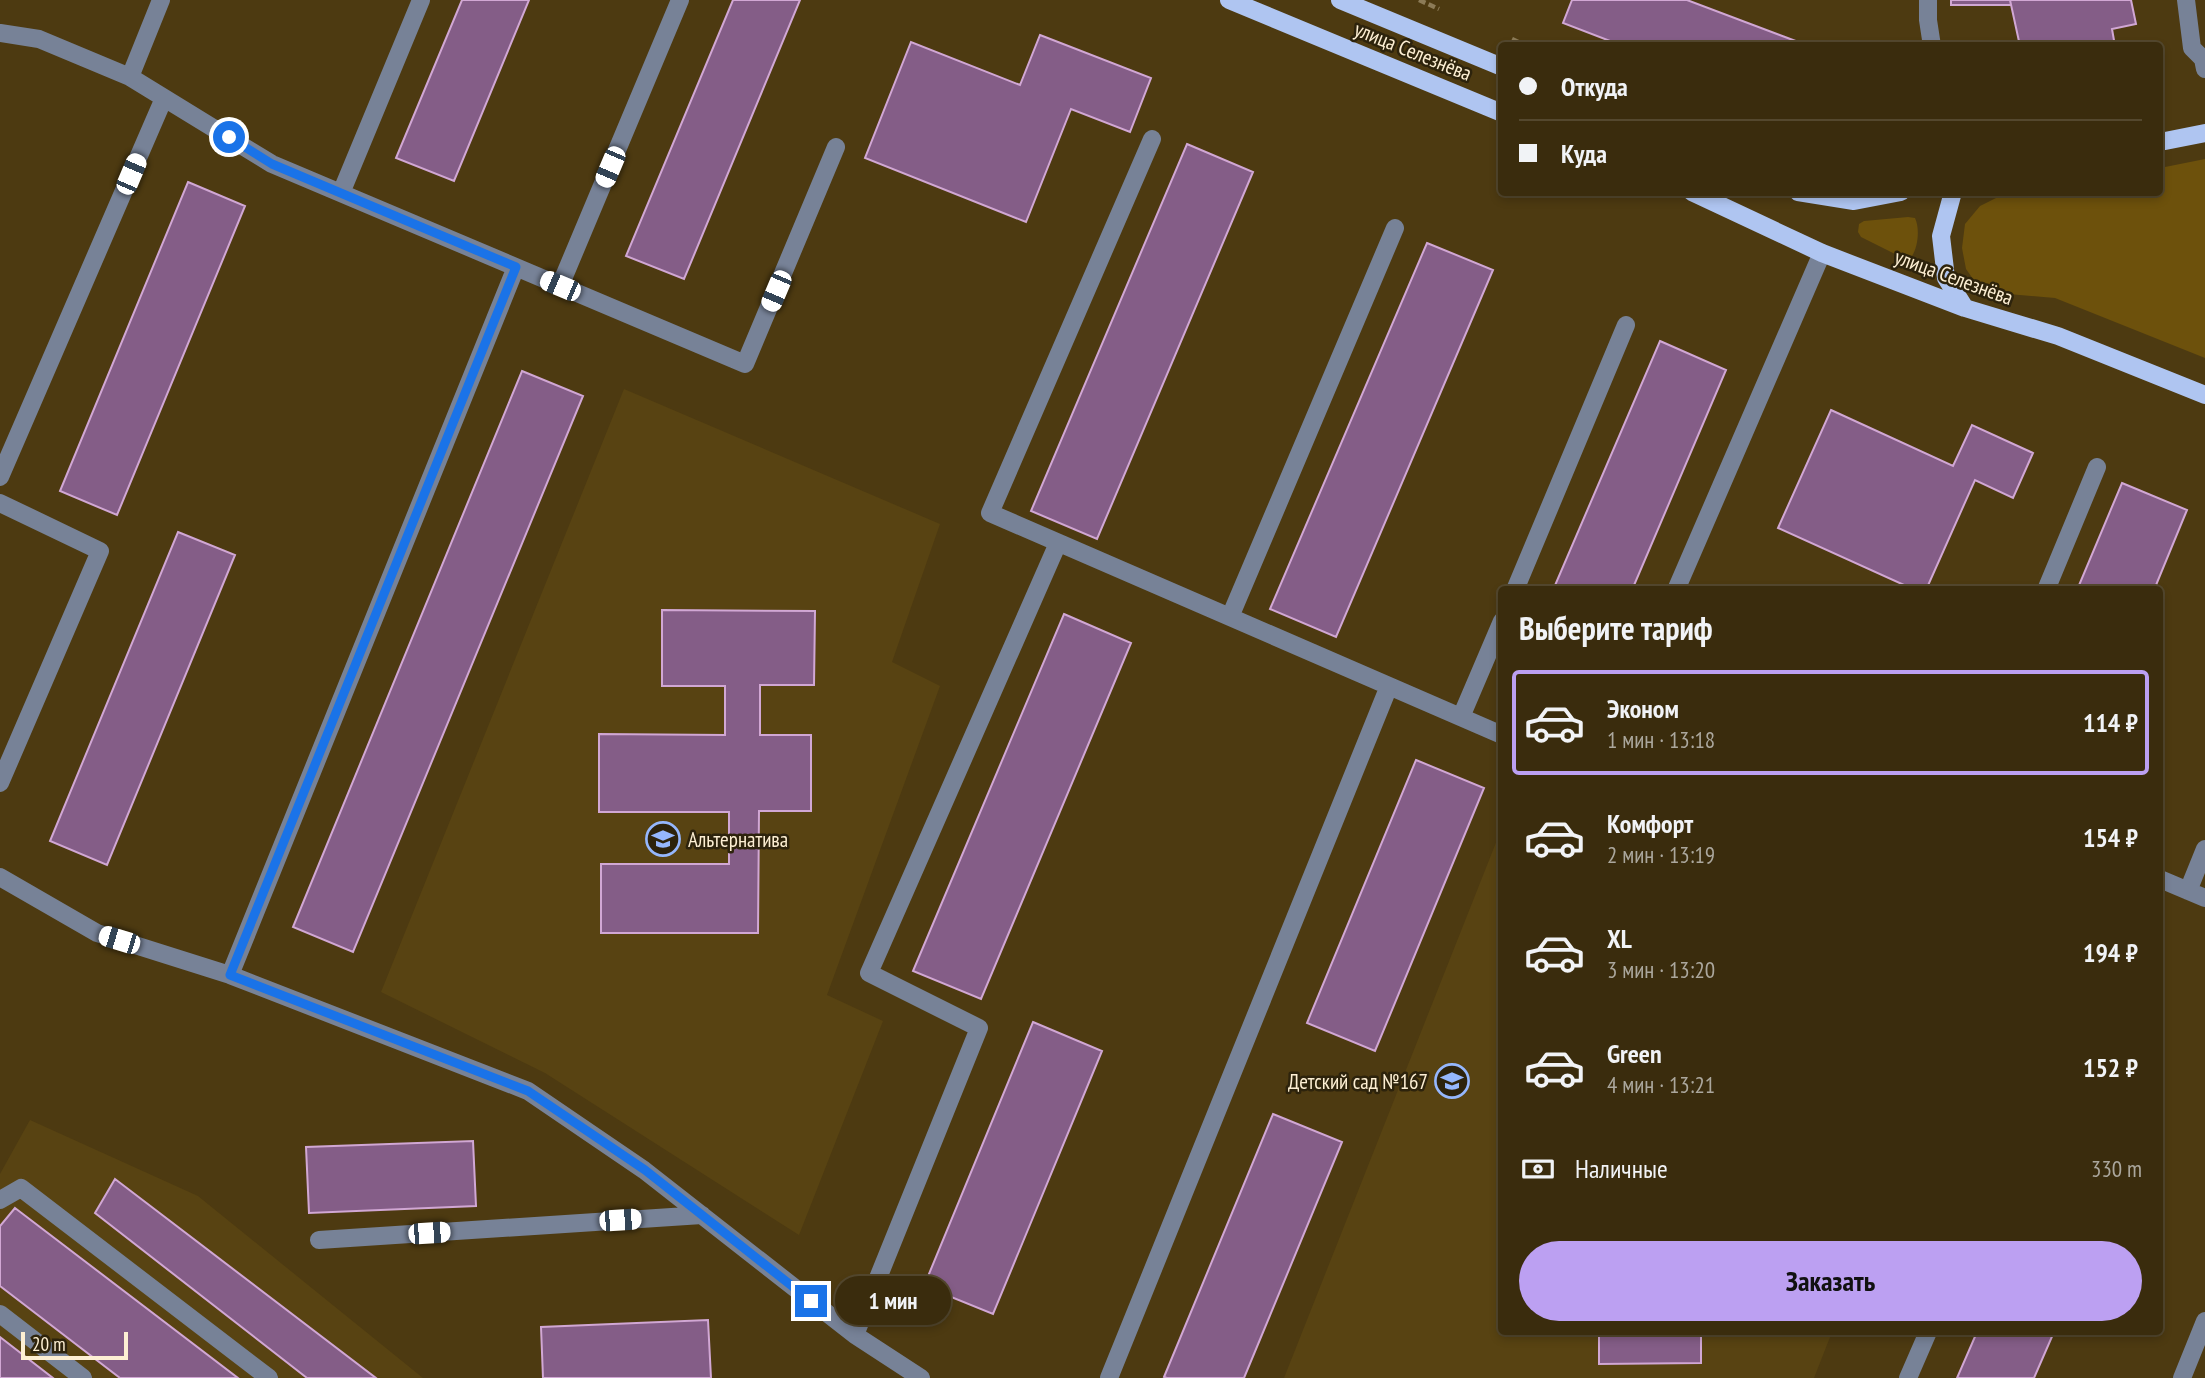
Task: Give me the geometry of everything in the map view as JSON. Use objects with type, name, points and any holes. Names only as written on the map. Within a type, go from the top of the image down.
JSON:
[{"type":"main road","name":"улица Селезнёва","points":[[1228,0],[1498,111]]},
{"type":"main road","name":"улица Селезнёва","points":[[1340,0],[1498,65]]},
{"type":"main road","points":[[2163,141],[2205,133]]},
{"type":"main road","name":"улица Селезнёва","points":[[1701,196],[1822,253],[1965,308],[2058,336],[2205,395]]},
{"type":"main road","points":[[1823,196],[1854,201],[1880,196]]},
{"type":"main road","points":[[1952,196],[1941,236],[1946,278],[1965,308]]},
{"type":"lane","points":[[130,77],[161,0]]},
{"type":"lane","points":[[341,193],[421,0]]},
{"type":"lane","points":[[560,286],[680,0]]},
{"type":"lane","points":[[1928,0],[1931,42]]},
{"type":"lane","points":[[2186,0],[2192,48],[2204,62]]},
{"type":"lane","points":[[0,33],[39,39],[130,77],[272,164],[745,364],[836,147]]},
{"type":"lane","points":[[0,477],[164,98]]},
{"type":"lane","points":[[1152,139],[990,513],[1498,733]]},
{"type":"lane","points":[[1230,617],[1395,228]]},
{"type":"lane","points":[[1677,586],[1822,253]]},
{"type":"lane","points":[[230,975],[516,267]]},
{"type":"lane","points":[[1517,586],[1626,325]]},
{"type":"lane","points":[[2048,586],[2097,467]]},
{"type":"lane","points":[[0,503],[100,551],[0,783]]},
{"type":"lane","points":[[855,1335],[979,1028],[869,973],[1058,543]]},
{"type":"lane","points":[[1461,718],[1498,630]]},
{"type":"lane","points":[[1109,1378],[1389,686]]},
{"type":"lane","points":[[2188,891],[2205,849]]},
{"type":"lane","points":[[0,877],[97,933],[230,975],[528,1091],[645,1170],[855,1335],[921,1378]]},
{"type":"lane","points":[[2163,880],[2205,898]]},
{"type":"lane","points":[[0,1200],[21,1188],[269,1378]]},
{"type":"lane","points":[[320,1240],[702,1215]]},
{"type":"lane","points":[[0,1314],[83,1378]]},
{"type":"lane","points":[[2182,1378],[2205,1321]]},
{"type":"lane","points":[[1908,1378],[1927,1335]]},
{"type":"shaded area","points":[[2205,159],[2205,358],[2055,298],[1997,293],[1978,286],[1966,269],[1962,248],[1965,224],[1980,206],[2000,196],[2163,196],[2163,167]]},
{"type":"shaded area","points":[[1915,218],[1918,232],[1912,256],[1903,258],[1861,237],[1858,232],[1859,224],[1864,221]]},
{"type":"shaded area","name":"Альтернатива","points":[[624,389],[940,524],[892,662],[940,686],[827,995],[883,1021],[799,1235],[545,1073],[381,992]]},
{"type":"shaded area","name":"Детский сад №167","points":[[1498,838],[1498,1335],[1831,1335],[1814,1378],[1284,1378]]},
{"type":"shaded area","points":[[30,1120],[198,1196],[423,1378],[0,1378],[0,1174]]},
{"type":"building","points":[[462,0],[529,0],[454,181],[396,158]]},
{"type":"building","points":[[733,0],[800,0],[684,279],[626,256]]},
{"type":"building","points":[[1572,0],[1687,0],[1798,42],[1613,42],[1563,23]]},
{"type":"building","points":[[1951,0],[2010,0],[2011,5],[1951,5]]},
{"type":"building","points":[[2010,0],[2131,0],[2136,24],[2112,29],[2114,42],[2019,42]]},
{"type":"building","points":[[1040,35],[1151,78],[1130,132],[1071,109],[1026,222],[865,158],[911,42],[1020,85]]},
{"type":"building","points":[[1187,144],[1253,172],[1097,539],[1031,511]]},
{"type":"building","points":[[188,182],[245,206],[117,515],[60,491]]},
{"type":"building","points":[[1427,243],[1493,270],[1336,637],[1270,609]]},
{"type":"building","points":[[1660,341],[1726,370],[1634,586],[1555,586]]},
{"type":"building","points":[[522,371],[583,396],[353,952],[293,927]]},
{"type":"building","points":[[1831,410],[1953,466],[1972,425],[2033,453],[2013,498],[1975,480],[1928,586],[1906,586],[1778,528]]},
{"type":"building","points":[[2122,483],[2187,510],[2156,586],[2079,586]]},
{"type":"building","points":[[178,532],[235,555],[107,865],[50,841]]},
{"type":"building","points":[[662,610],[815,611],[814,685],[760,685],[760,735],[811,735],[811,811],[759,811],[758,933],[601,933],[601,864],[729,864],[729,812],[599,812],[599,734],[725,735],[725,686],[662,686]]},
{"type":"building","points":[[1064,614],[1131,643],[981,999],[913,971]]},
{"type":"building","points":[[1416,760],[1484,788],[1375,1051],[1307,1023]]},
{"type":"building","points":[[1033,1022],[1102,1051],[993,1314],[924,1286]]},
{"type":"building","points":[[1273,1114],[1342,1142],[1244,1378],[1164,1377]]},
{"type":"building","points":[[473,1141],[476,1206],[309,1213],[306,1147]]},
{"type":"building","points":[[115,1179],[376,1378],[307,1378],[95,1213]]},
{"type":"building","points":[[15,1208],[238,1378],[120,1378],[0,1286],[0,1226]]},
{"type":"building","points":[[708,1320],[711,1378],[543,1378],[541,1327]]},
{"type":"building","points":[[1599,1335],[1701,1335],[1701,1363],[1599,1364]]},
{"type":"building","points":[[1976,1335],[2053,1335],[2034,1378],[1957,1378]]},
{"type":"building","points":[[0,1337],[53,1378],[0,1378]]},
{"type":"place","name":"Альтернатива","points":[[663,839]]},
{"type":"place","name":"Детский сад №167","points":[[1452,1081]]},
{"type":"route","points":[[229,137],[272,164],[516,267],[230,975],[528,1091],[645,1170],[811,1301]]}]
